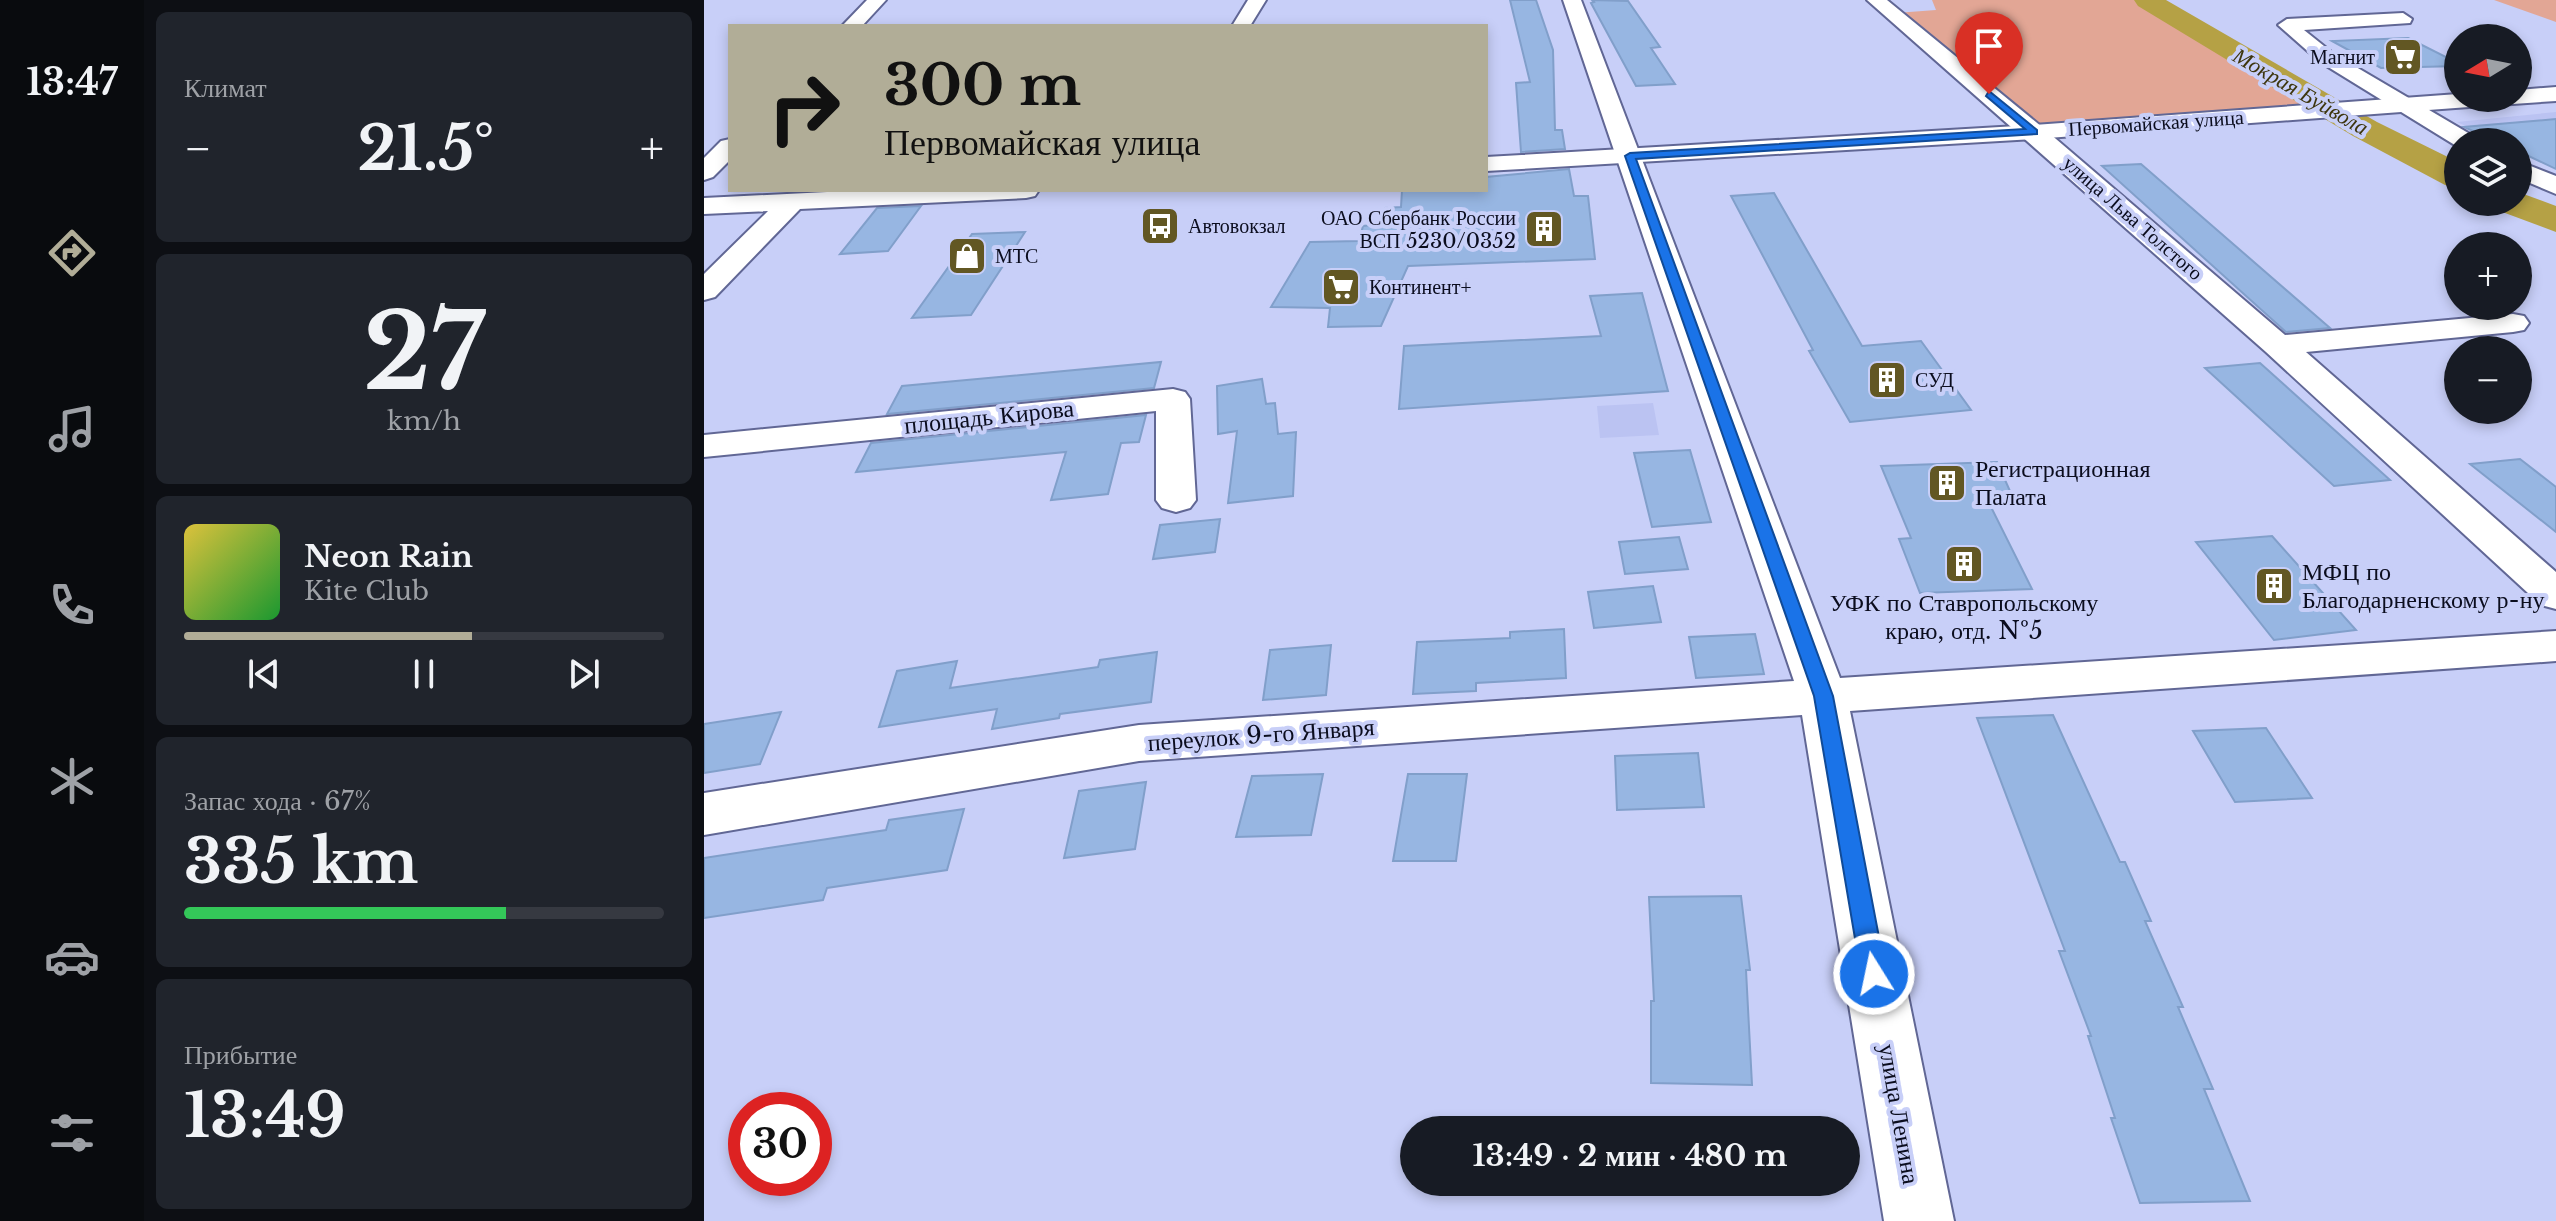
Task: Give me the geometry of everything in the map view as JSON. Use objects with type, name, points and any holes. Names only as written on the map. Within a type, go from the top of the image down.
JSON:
[{"type":"street","points":[[853,24],[877,0]]},
{"type":"street","points":[[1242,24],[1257,0]]},
{"type":"street","name":"улица Ленина","points":[[1572,0],[1823,696],[1919,1221]]},
{"type":"street","name":"улица Льва Толстого","points":[[1876,0],[2034,132],[2278,345],[2556,595]]},
{"type":"street","points":[[2270,8],[2327,58],[2444,128]]},
{"type":"street","points":[[2287,25],[2403,19]]},
{"type":"street","points":[[2532,96],[2556,94]]},
{"type":"street","name":"Первомайская улица","points":[[1488,164],[2034,132],[2444,102]]},
{"type":"street","points":[[704,172],[728,148]]},
{"type":"street","points":[[2532,175],[2556,186]]},
{"type":"street","points":[[704,206],[987,192]]},
{"type":"street","points":[[704,291],[792,202]]},
{"type":"street","points":[[2278,345],[2513,323]]},
{"type":"street","name":"площадь Кирова","points":[[704,446],[1173,399],[1176,500]]},
{"type":"street","name":"переулок 9-го Января","points":[[704,814],[1139,743],[2556,646]]},
{"type":"shaded area","points":[[1932,0],[2135,0],[2319,106],[2038,129],[1896,13],[1936,10]]},
{"type":"shaded area","points":[[2494,0],[2556,0],[2556,22]]},
{"type":"shaded area","points":[[2556,112],[2556,166],[2532,151],[2532,128],[2470,128],[2457,122]]},
{"type":"shaded area","points":[[1653,403],[1659,435],[1600,438],[1597,406]]},
{"type":"building","points":[[1510,0],[1536,0],[1553,50],[1555,130],[1562,130],[1565,149],[1521,152],[1516,83],[1530,82]]},
{"type":"building","points":[[1592,0],[1628,1],[1660,47],[1651,48],[1675,84],[1636,86]]},
{"type":"building","name":"Магнит","points":[[2408,38],[2444,56],[2444,66],[2381,68],[2332,41]]},
{"type":"building","points":[[2556,119],[2556,169],[2532,158],[2532,128],[2464,127]]},
{"type":"building","points":[[2141,164],[2330,328],[2286,332],[2102,166]]},
{"type":"building","points":[[1569,169],[1574,196],[1588,196],[1595,259],[1408,266],[1381,326],[1328,327],[1330,308],[1271,307],[1310,242],[1359,241],[1363,226],[1382,224],[1385,208],[1401,207],[1402,192],[1488,192],[1488,177]]},
{"type":"building","points":[[1774,193],[1862,346],[1921,341],[1971,410],[1850,422],[1809,351],[1813,350],[1731,196]]},
{"type":"building","points":[[921,206],[888,251],[840,254],[877,208]]},
{"type":"building","points":[[1025,232],[971,315],[912,318],[972,234]]},
{"type":"building","points":[[1642,293],[1668,391],[1399,409],[1404,346],[1601,336],[1590,296]]},
{"type":"building","points":[[1161,362],[1154,388],[887,414],[902,386]]},
{"type":"building","points":[[2260,363],[2390,480],[2334,486],[2205,368]]},
{"type":"building","points":[[1262,379],[1266,404],[1275,403],[1278,434],[1296,432],[1293,496],[1228,503],[1237,431],[1218,434],[1217,386]]},
{"type":"building","points":[[1146,415],[1139,442],[1121,443],[1108,494],[1051,500],[1066,452],[856,472],[871,443]]},
{"type":"building","points":[[1690,450],[1711,522],[1652,527],[1634,453]]},
{"type":"building","points":[[2520,459],[2556,487],[2556,532],[2470,464]]},
{"type":"building","points":[[1997,462],[2014,500],[1988,501],[2032,589],[1920,593],[1899,539],[1911,538],[1881,466]]},
{"type":"building","points":[[1220,519],[1215,552],[1153,559],[1160,525]]},
{"type":"building","name":"МФЦ по Благодарненскому р-ну","points":[[2272,536],[2356,630],[2274,640],[2196,542]]},
{"type":"building","points":[[1679,537],[1688,569],[1625,574],[1619,542]]},
{"type":"building","points":[[1653,586],[1661,622],[1594,628],[1588,592]]},
{"type":"building","points":[[1564,629],[1566,678],[1476,683],[1476,691],[1413,694],[1417,642],[1510,638],[1510,632]]},
{"type":"building","points":[[1755,634],[1764,674],[1696,678],[1689,637]]},
{"type":"building","points":[[1331,645],[1326,695],[1263,700],[1270,650]]},
{"type":"building","points":[[1157,652],[1151,702],[1060,714],[1059,718],[992,729],[997,709],[879,727],[897,671],[957,661],[950,688],[1098,667],[1100,660]]},
{"type":"building","points":[[781,712],[760,764],[704,773],[704,724]]},
{"type":"building","points":[[2053,715],[2120,862],[2125,862],[2151,921],[2145,921],[2183,1007],[2178,1007],[2213,1089],[2204,1089],[2250,1201],[2140,1203],[2111,1118],[2115,1118],[2088,1036],[2091,1036],[2059,951],[2065,951],[1977,718]]},
{"type":"building","points":[[2266,728],[2312,798],[2235,802],[2193,731]]},
{"type":"building","points":[[1698,753],[1704,807],[1617,810],[1615,756]]},
{"type":"building","points":[[1323,774],[1311,835],[1236,837],[1252,776]]},
{"type":"building","points":[[1408,774],[1467,774],[1456,861],[1393,861]]},
{"type":"building","points":[[1146,782],[1135,849],[1064,858],[1079,791]]},
{"type":"building","points":[[964,809],[947,870],[827,888],[823,900],[704,918],[704,858],[886,830],[889,820]]},
{"type":"building","points":[[1741,896],[1750,970],[1746,970],[1752,1085],[1651,1083],[1651,1001],[1654,1001],[1649,897]]},
{"type":"waterway","name":"Мокрая Буйвола","points":[[2147,0],[2365,129],[2444,170]]},
{"type":"waterway","name":"Мокрая Буйвола","points":[[2532,210],[2556,220]]},
{"type":"place","name":"Магнит","points":[[2403,57]]},
{"type":"place","name":"Автовокзал","points":[[1160,226]]},
{"type":"place","name":"ОАО Сбербанк России ВСП 5230/0352","points":[[1544,229]]},
{"type":"place","name":"МТС","points":[[967,256]]},
{"type":"place","name":"Континент+","points":[[1341,287]]},
{"type":"place","name":"СУД","points":[[1887,380]]},
{"type":"place","name":"Регистрационная Палата","points":[[1947,483]]},
{"type":"place","name":"УФК по Ставропольскому краю, отд. №5","points":[[1964,564]]},
{"type":"place","name":"МФЦ по Благодарненскому р-ну","points":[[2274,586]]},
{"type":"route","points":[[1874,974],[1823,696],[1630,156],[2034,132],[1989,94]]}]
